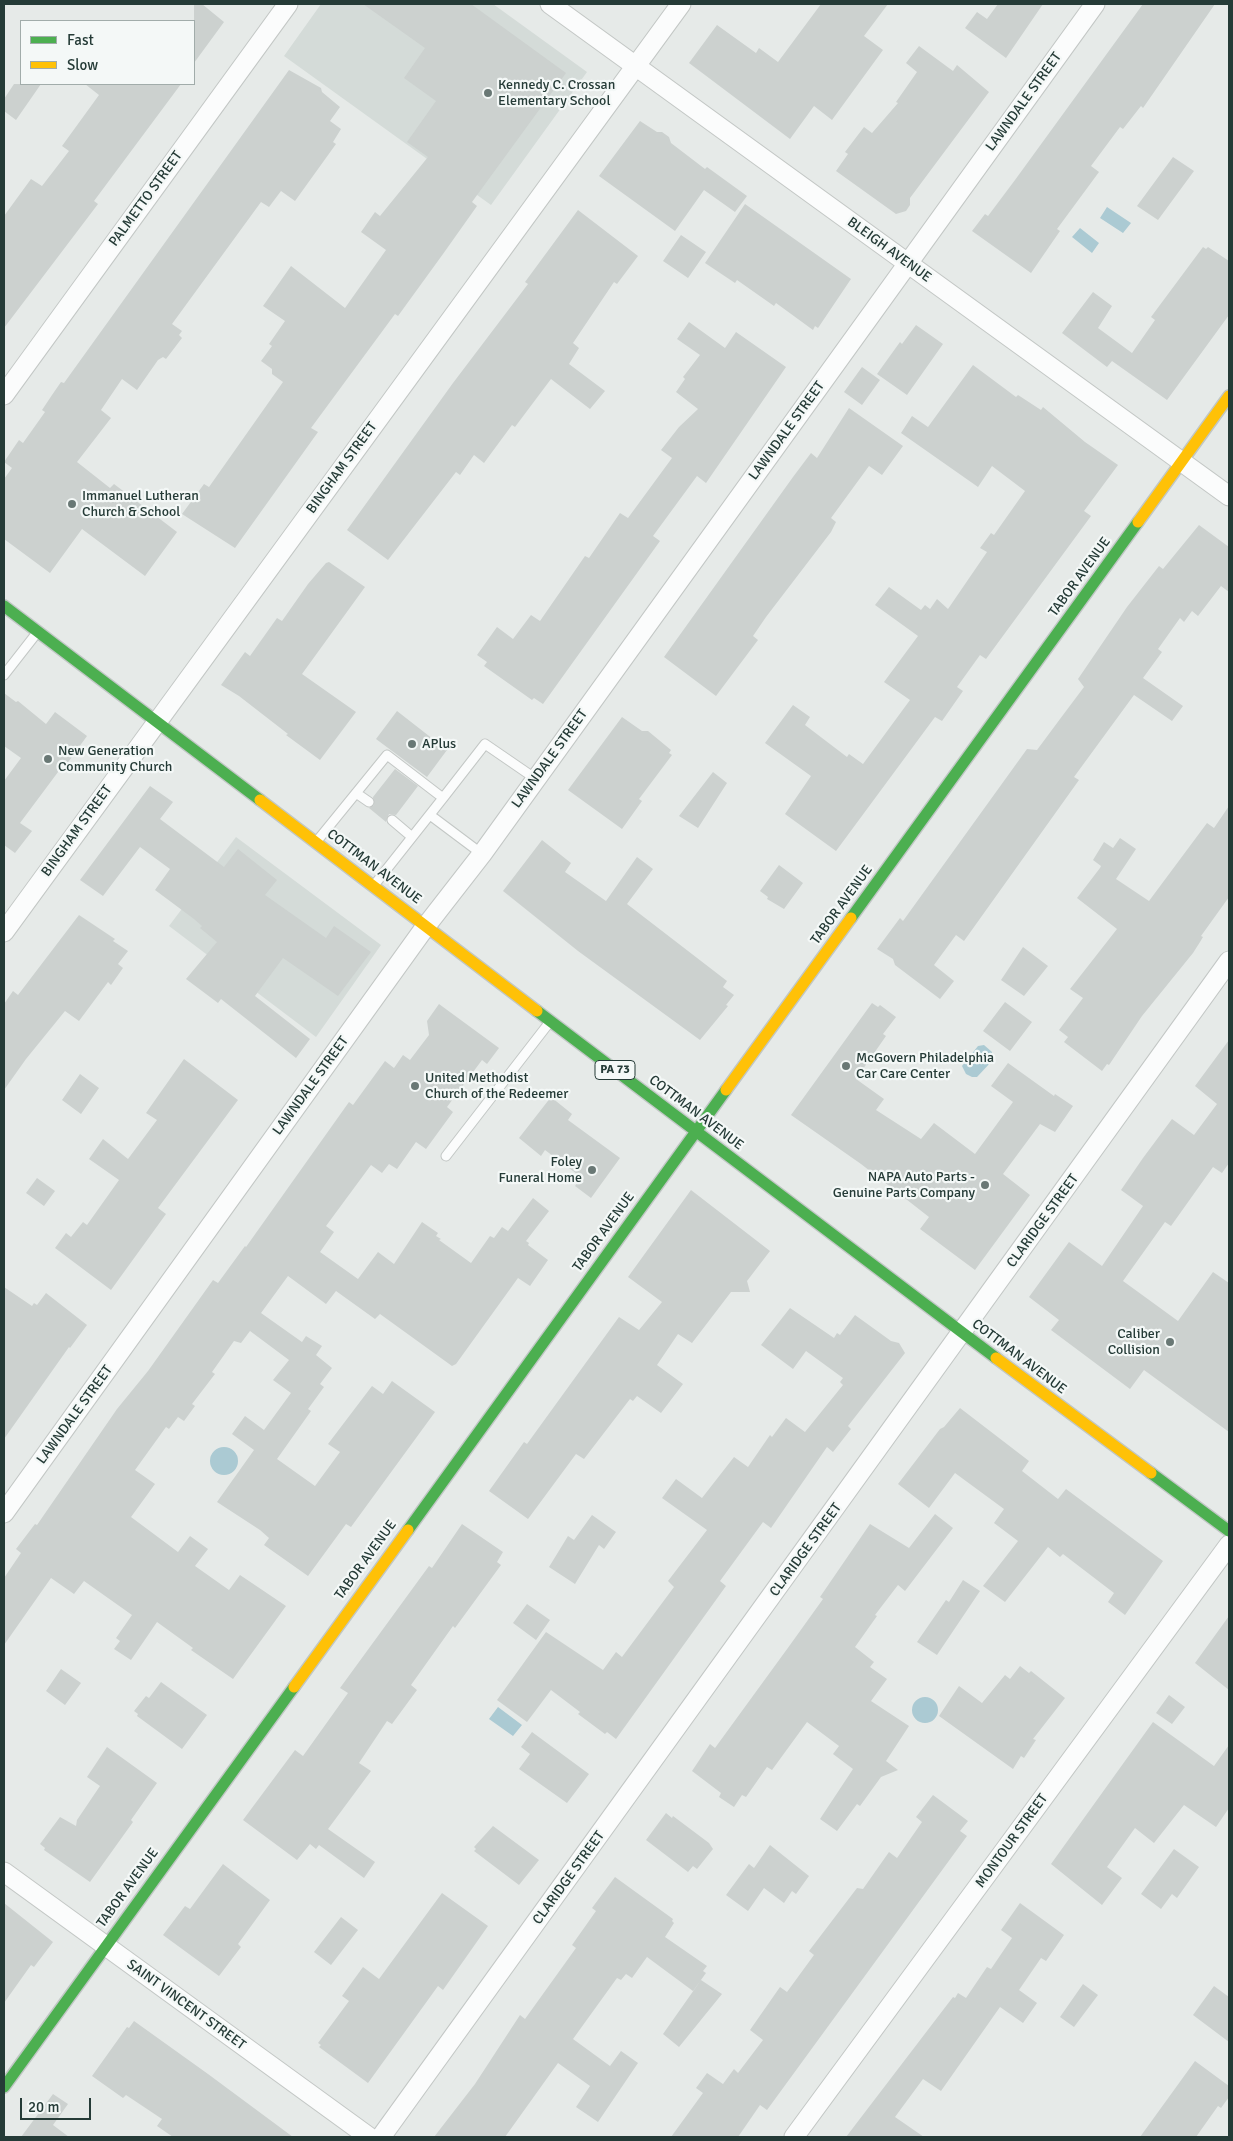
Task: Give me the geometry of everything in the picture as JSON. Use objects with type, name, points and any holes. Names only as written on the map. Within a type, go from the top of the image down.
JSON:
[{"type":"street","name":"PALMETTO STREET","points":[[4,395],[288,4]]},
{"type":"street","name":"BLEIGH AVENUE","points":[[550,4],[1229,496]]},
{"type":"street","name":"BINGHAM STREET","points":[[4,932],[681,4]]},
{"type":"street","name":"LAWNDALE STREET","points":[[4,1513],[426,926],[482,854],[1095,4]]},
{"type":"street","name":"TABOR AVENUE","points":[[4,2087],[105,1945],[1229,396]]},
{"type":"street","name":"COTTMAN AVENUE","points":[[4,606],[962,1333],[1229,1531]]},
{"type":"street","name":"CLARIDGE STREET","points":[[381,2137],[1229,961]]},
{"type":"street","name":"MONTOUR STREET","points":[[794,2137],[1229,1546]]},
{"type":"street","name":"SAINT VINCENT STREET","points":[[4,1872],[370,2137]]},
{"type":"lane","points":[[4,676],[37,632]]},
{"type":"lane","points":[[373,886],[485,744],[536,779]]},
{"type":"lane","points":[[316,843],[387,755],[443,798]]},
{"type":"lane","points":[[356,793],[369,802]]},
{"type":"lane","points":[[430,815],[482,854]]},
{"type":"lane","points":[[392,820],[412,837]]},
{"type":"lane","points":[[446,1156],[551,1021]]},
{"type":"shaded area","points":[[321,4],[493,4],[587,72],[491,205],[284,56]]},
{"type":"shaded area","points":[[236,837],[381,945],[316,1037],[169,926]]},
{"type":"water","points":[[1107,207],[1131,223],[1123,233],[1100,218]]},
{"type":"water","points":[[1080,228],[1099,243],[1092,253],[1072,237]]},
{"type":"water","points":[[984,1045],[992,1052],[992,1061],[977,1077],[972,1077],[966,1074],[962,1066],[978,1046]]},
{"type":"water","points":[[224,1447],[234,1451],[238,1461],[234,1471],[224,1475],[214,1471],[210,1461],[214,1451]]},
{"type":"water","points":[[925,1697],[934,1701],[938,1710],[934,1719],[925,1723],[916,1719],[912,1710],[916,1701]]},
{"type":"water","points":[[498,1707],[522,1725],[513,1736],[489,1719]]},
{"type":"building","points":[[194,4],[202,4],[224,22],[195,62],[195,20]]},
{"type":"building","points":[[363,4],[471,4],[566,73],[472,202],[477,206],[443,254],[398,316],[395,314],[311,428],[318,432],[235,548],[182,514],[204,484],[209,487],[283,382],[272,374],[272,369],[261,361],[272,346],[269,344],[285,321],[263,306],[291,266],[345,308],[386,250],[361,232],[375,212],[380,216],[428,157],[407,142],[436,101],[404,78],[425,48]]},
{"type":"building","points":[[821,4],[888,4],[864,36],[883,50],[832,120],[814,106],[790,139],[689,63],[717,25],[756,53],[759,48],[778,62]]},
{"type":"building","points":[[998,4],[1043,4],[1006,58],[965,28],[977,12],[987,19]]},
{"type":"building","points":[[1143,4],[1215,4],[1143,108],[1141,106],[1123,129],[1120,127],[1091,166],[1099,172],[1057,229],[1060,231],[1031,273],[972,231],[985,214],[988,216]]},
{"type":"building","points":[[919,46],[953,71],[957,65],[989,92],[910,198],[910,205],[906,211],[896,214],[836,171],[848,154],[845,152],[864,127],[872,133],[898,103],[896,102],[917,72],[906,63]]},
{"type":"building","points":[[289,70],[321,88],[322,92],[340,107],[330,121],[341,129],[333,142],[336,144],[295,201],[281,191],[269,207],[261,202],[172,324],[182,331],[179,335],[182,338],[166,359],[163,357],[158,360],[137,390],[122,379],[101,410],[111,418],[77,462],[110,488],[114,484],[177,532],[145,576],[82,529],[50,573],[4,539],[4,479],[12,468],[4,462],[19,440],[23,443],[45,412],[42,410],[61,382],[64,383]]},
{"type":"building","points":[[14,84],[40,85],[16,120],[4,111],[4,99]]},
{"type":"building","points":[[86,85],[180,85],[94,201],[98,204],[4,328],[4,216],[31,179],[42,186],[69,151],[62,146],[99,95]]},
{"type":"building","points":[[640,121],[657,132],[662,132],[669,137],[671,143],[705,169],[707,167],[747,196],[735,212],[704,190],[675,231],[599,176]]},
{"type":"building","points":[[1173,157],[1194,171],[1158,220],[1137,206]]},
{"type":"building","points":[[745,204],[851,279],[818,328],[815,326],[813,330],[776,303],[774,306],[737,280],[735,283],[705,263]]},
{"type":"building","points":[[578,210],[638,256],[617,284],[614,282],[573,343],[579,348],[569,364],[605,391],[590,409],[551,379],[515,427],[512,425],[484,463],[474,455],[460,475],[456,472],[388,560],[347,530],[453,383],[528,284],[525,282]]},
{"type":"building","points":[[681,235],[706,252],[688,278],[663,261]]},
{"type":"building","points":[[1203,247],[1206,249],[1208,247],[1229,261],[1229,315],[1167,400],[1112,361],[1107,367],[1062,333],[1093,292],[1112,306],[1098,328],[1132,353],[1155,320],[1151,317]]},
{"type":"building","points":[[689,322],[725,348],[736,332],[786,367],[706,483],[697,476],[653,536],[660,541],[543,704],[534,698],[532,700],[484,666],[487,662],[477,655],[497,627],[513,639],[531,615],[540,621],[585,556],[589,558],[620,513],[628,518],[672,458],[661,450],[679,427],[698,409],[676,392],[685,379],[683,377],[700,355],[677,339]]},
{"type":"building","points":[[916,325],[943,344],[907,395],[877,374],[900,342],[902,344]]},
{"type":"building","points":[[973,365],[1016,397],[1018,395],[1041,410],[1043,407],[1085,442],[1118,465],[1084,511],[1091,516],[986,659],[980,655],[957,687],[963,691],[942,721],[935,717],[836,851],[785,814],[811,776],[765,743],[793,705],[810,717],[805,725],[847,757],[849,754],[863,764],[910,700],[884,682],[918,636],[875,605],[889,587],[921,610],[925,605],[930,609],[937,599],[948,609],[987,552],[980,548],[991,533],[994,535],[1025,491],[992,466],[978,487],[901,433],[912,416],[928,427]]},
{"type":"building","points":[[862,367],[880,380],[862,405],[844,392]]},
{"type":"building","points":[[849,408],[903,446],[882,475],[869,466],[831,518],[836,522],[831,532],[766,617],[753,636],[758,640],[716,696],[664,657],[811,453],[817,458]]},
{"type":"building","points":[[1199,525],[1229,547],[1229,592],[1221,586],[1198,616],[1192,611],[1184,622],[1180,618],[1158,649],[1162,652],[1143,678],[1183,706],[1172,721],[1134,695],[1074,777],[1079,780],[964,941],[956,935],[934,965],[954,981],[940,999],[895,965],[893,959],[877,949],[900,918],[903,921],[1027,749],[1037,750],[1084,687],[1078,679],[1127,607],[1159,566],[1163,569]]},
{"type":"building","points":[[329,562],[365,587],[302,674],[356,712],[320,760],[239,696],[221,685],[245,652],[250,656],[277,618],[282,621],[308,584]]},
{"type":"building","points":[[4,693],[16,702],[18,701],[46,724],[55,712],[87,736],[20,823],[32,831],[15,853],[4,845],[4,781],[21,758],[4,746]]},
{"type":"building","name":"APlus","points":[[397,711],[447,750],[427,777],[376,739]]},
{"type":"building","points":[[622,717],[642,731],[648,731],[671,750],[669,753],[672,755],[639,799],[642,801],[622,829],[568,790]]},
{"type":"building","points":[[395,769],[418,786],[396,815],[389,814],[386,822],[369,808],[374,805],[373,797]]},
{"type":"building","points":[[713,772],[727,783],[698,828],[679,816]]},
{"type":"building","points":[[150,786],[173,802],[160,819],[224,867],[238,849],[277,880],[265,895],[326,938],[334,926],[371,952],[338,996],[283,958],[255,996],[310,1039],[296,1058],[221,999],[218,1003],[186,979],[217,942],[200,928],[202,926],[194,919],[155,890],[170,869],[140,847],[103,896],[80,880]]},
{"type":"building","points":[[1229,806],[1229,897],[1201,936],[1203,937],[1193,953],[1142,1016],[1109,1065],[1107,1064],[1102,1071],[1064,1042],[1068,1037],[1059,1030],[1083,998],[1070,989],[1117,929],[1077,898],[1101,866],[1093,860],[1104,842],[1113,848],[1120,838],[1136,849],[1116,879],[1149,901],[1207,823],[1214,828]]},
{"type":"building","points":[[542,840],[571,863],[565,872],[606,901],[637,857],[653,869],[627,904],[727,981],[723,987],[734,995],[726,1005],[728,1006],[700,1040],[578,951],[503,891]]},
{"type":"building","points":[[779,865],[803,883],[784,909],[767,899],[768,897],[760,891]]},
{"type":"building","points":[[79,915],[115,939],[113,941],[128,951],[118,964],[123,968],[111,985],[108,982],[79,1021],[65,1011],[26,1059],[4,1090],[4,1004],[13,991],[18,995]]},
{"type":"building","points":[[1023,947],[1048,966],[1024,996],[1001,980]]},
{"type":"building","points":[[1005,1002],[1032,1022],[1010,1051],[983,1031]]},
{"type":"building","points":[[872,1003],[878,1007],[880,1005],[896,1017],[883,1034],[886,1036],[856,1079],[884,1099],[876,1110],[921,1139],[934,1123],[975,1154],[1013,1102],[991,1086],[1008,1063],[1054,1096],[1055,1094],[1073,1106],[1055,1132],[1040,1124],[1003,1174],[1030,1195],[975,1270],[920,1229],[929,1217],[861,1164],[791,1115]]},
{"type":"building","points":[[439,1004],[499,1048],[487,1064],[482,1060],[447,1107],[453,1112],[426,1149],[416,1142],[397,1169],[389,1164],[382,1173],[371,1165],[326,1226],[334,1232],[320,1252],[358,1279],[378,1252],[394,1264],[422,1222],[438,1233],[436,1236],[441,1239],[439,1240],[471,1263],[490,1236],[494,1238],[502,1227],[508,1231],[533,1198],[549,1211],[526,1241],[529,1243],[528,1245],[548,1260],[530,1286],[518,1278],[456,1364],[452,1366],[380,1314],[375,1319],[336,1291],[326,1304],[288,1276],[261,1313],[302,1342],[306,1336],[322,1346],[316,1355],[332,1368],[320,1384],[324,1387],[308,1409],[311,1411],[277,1459],[315,1486],[340,1452],[328,1444],[372,1386],[383,1394],[392,1381],[435,1412],[351,1527],[346,1524],[308,1576],[264,1545],[269,1538],[260,1530],[217,1502],[254,1450],[232,1434],[245,1416],[264,1430],[291,1393],[273,1380],[289,1360],[250,1331],[241,1343],[234,1341],[212,1372],[215,1374],[192,1404],[195,1406],[184,1421],[178,1417],[169,1429],[166,1427],[135,1470],[155,1484],[131,1517],[178,1552],[190,1536],[208,1549],[195,1566],[229,1590],[240,1575],[286,1606],[233,1679],[191,1650],[193,1648],[157,1622],[131,1660],[114,1649],[120,1641],[116,1638],[132,1615],[84,1581],[74,1594],[51,1578],[4,1645],[4,1578],[21,1553],[16,1549],[35,1524],[37,1525],[117,1409],[148,1371],[213,1280],[218,1283],[246,1247],[349,1102],[353,1105],[385,1061],[394,1068],[403,1055],[410,1060],[429,1035],[427,1021]]},
{"type":"building","points":[[1229,1040],[1229,1163],[1222,1173],[1213,1167],[1171,1226],[1165,1222],[1123,1281],[1178,1321],[1213,1272],[1229,1283],[1229,1432],[1144,1370],[1130,1389],[1051,1330],[1059,1320],[1029,1297],[1069,1242],[1102,1266],[1143,1206],[1121,1190],[1143,1158],[1172,1119],[1194,1135],[1217,1104],[1195,1086]]},
{"type":"building","points":[[184,1059],[238,1100],[158,1208],[166,1214],[111,1290],[55,1248],[66,1233],[71,1237],[83,1222],[87,1225],[119,1180],[89,1159],[103,1139],[128,1159],[157,1120],[146,1113]]},
{"type":"building","points":[[80,1074],[99,1088],[81,1114],[62,1100]]},
{"type":"building","points":[[551,1097],[572,1114],[568,1120],[620,1158],[591,1198],[575,1186],[578,1182],[574,1178],[577,1174],[545,1150],[541,1156],[519,1138]]},
{"type":"building","points":[[37,1178],[55,1191],[44,1206],[26,1193]]},
{"type":"building","points":[[691,1190],[770,1251],[747,1281],[750,1292],[731,1292],[692,1343],[678,1334],[657,1365],[683,1384],[661,1413],[637,1396],[633,1401],[630,1399],[584,1459],[576,1454],[528,1519],[489,1491],[524,1442],[527,1444],[619,1317],[639,1330],[662,1302],[628,1277]]},
{"type":"building","points":[[4,1287],[32,1306],[34,1303],[37,1305],[46,1293],[87,1325],[69,1347],[4,1439]]},
{"type":"building","points":[[790,1308],[834,1338],[837,1333],[840,1335],[855,1315],[891,1341],[899,1343],[905,1353],[848,1426],[851,1429],[833,1452],[827,1447],[771,1528],[763,1522],[720,1581],[726,1586],[616,1739],[607,1732],[605,1734],[578,1714],[580,1712],[551,1690],[527,1722],[497,1700],[546,1632],[603,1670],[616,1652],[622,1657],[674,1587],[668,1581],[707,1530],[662,1498],[676,1479],[702,1498],[734,1457],[748,1467],[770,1435],[772,1437],[786,1418],[805,1432],[843,1385],[840,1382],[843,1378],[806,1351],[793,1369],[761,1345]]},
{"type":"building","points":[[960,1408],[1029,1461],[1022,1471],[1058,1499],[1066,1489],[1163,1561],[1125,1615],[1108,1602],[1114,1593],[1063,1554],[1060,1557],[1048,1547],[1005,1602],[983,1586],[1018,1541],[994,1523],[1004,1509],[955,1473],[929,1508],[898,1484],[940,1429],[944,1427]]},
{"type":"building","points":[[935,1514],[953,1528],[905,1591],[898,1585],[875,1615],[877,1616],[855,1647],[874,1662],[870,1667],[887,1679],[871,1701],[909,1726],[886,1761],[898,1770],[881,1777],[860,1806],[857,1804],[837,1831],[820,1819],[853,1769],[833,1754],[839,1746],[807,1722],[772,1770],[767,1767],[746,1797],[742,1795],[734,1807],[719,1797],[721,1793],[692,1771],[710,1744],[715,1748],[790,1645],[823,1599],[820,1597],[870,1524],[909,1548]]},
{"type":"building","points":[[592,1515],[616,1532],[604,1549],[599,1545],[575,1584],[549,1567],[568,1536],[574,1540]]},
{"type":"building","points":[[462,1524],[503,1552],[497,1562],[501,1565],[455,1628],[453,1626],[411,1685],[417,1690],[392,1724],[387,1721],[359,1763],[371,1771],[328,1829],[375,1862],[364,1878],[319,1845],[316,1849],[310,1844],[297,1860],[243,1820],[295,1750],[303,1756],[348,1693],[340,1688],[429,1566],[432,1568]]},
{"type":"building","points":[[963,1580],[980,1591],[937,1655],[917,1642],[946,1600],[949,1602]]},
{"type":"building","points":[[527,1604],[550,1620],[536,1640],[513,1623]]},
{"type":"building","points":[[1229,1616],[1229,1690],[1195,1663]]},
{"type":"building","points":[[1020,1666],[1029,1673],[1031,1671],[1065,1698],[1033,1739],[1036,1740],[1024,1758],[1021,1756],[1013,1769],[939,1716],[959,1686],[982,1703],[1005,1675],[1010,1679]]},
{"type":"building","points":[[61,1669],[81,1683],[65,1705],[46,1691]]},
{"type":"building","points":[[161,1682],[207,1715],[182,1749],[137,1716],[138,1714],[134,1711],[146,1696],[149,1698]]},
{"type":"building","points":[[1169,1695],[1185,1707],[1172,1724],[1156,1713]]},
{"type":"building","points":[[1153,1722],[1214,1766],[1229,1745],[1229,1808],[1216,1827],[1184,1805],[1154,1843],[1135,1828],[1107,1867],[1122,1878],[1102,1905],[1051,1864]]},
{"type":"building","points":[[532,1732],[589,1774],[567,1803],[519,1769],[530,1754],[521,1747]]},
{"type":"building","points":[[107,1747],[157,1783],[131,1820],[133,1822],[90,1882],[44,1850],[45,1848],[40,1844],[60,1817],[76,1826],[77,1820],[100,1786],[87,1777]]},
{"type":"building","points":[[933,1795],[968,1821],[960,1831],[967,1836],[767,2110],[760,2105],[738,2137],[671,2137],[703,2093],[696,2088],[707,2073],[723,2084],[734,2069],[738,2073],[763,2040],[750,2030],[780,1987],[787,1992],[814,1955],[809,1951],[857,1888],[863,1889],[889,1852],[897,1858],[922,1822],[916,1817]]},
{"type":"building","points":[[666,1813],[672,1818],[673,1816],[709,1843],[713,1849],[697,1869],[693,1866],[688,1872],[646,1840]]},
{"type":"building","points":[[493,1826],[539,1860],[519,1885],[474,1851],[476,1849],[474,1847]]},
{"type":"building","points":[[770,1845],[809,1876],[796,1894],[792,1891],[784,1903],[764,1888],[748,1911],[726,1895],[749,1864],[754,1868]]},
{"type":"building","points":[[1174,1849],[1199,1867],[1177,1898],[1172,1894],[1161,1909],[1141,1894]]},
{"type":"building","points":[[223,1864],[270,1900],[238,1944],[241,1947],[219,1976],[163,1935],[185,1906],[190,1909]]},
{"type":"building","points":[[615,1877],[673,1919],[674,1923],[665,1937],[707,1966],[703,1971],[706,1973],[693,1991],[647,1957],[632,1978],[626,1974],[621,1980],[617,1978],[573,2039],[610,2066],[621,2051],[638,2063],[598,2122],[576,2107],[590,2086],[558,2063],[505,2137],[434,2137],[475,2084],[520,2015],[525,2019],[576,1948],[572,1945],[596,1911],[592,1908]]},
{"type":"building","points":[[442,1893],[488,1926],[443,1990],[438,1986],[368,2083],[319,2047],[321,2045],[318,2043],[349,2001],[342,1996],[363,1967],[379,1979]]},
{"type":"building","points":[[4,1903],[53,1942],[34,1967],[31,1965],[4,2003]]},
{"type":"building","points":[[1020,1903],[1064,1935],[1046,1961],[1041,1958],[1019,1990],[1037,2003],[1023,2023],[1000,2007],[941,2091],[923,2079],[895,2117],[924,2137],[846,2137],[953,1997],[955,1998],[958,1993],[966,1998],[987,1967],[991,1969],[1012,1938],[1001,1930]]},
{"type":"building","points":[[341,1917],[358,1930],[331,1965],[314,1952]]},
{"type":"building","points":[[701,1980],[722,1994],[679,2047],[663,2034]]},
{"type":"building","points":[[1083,1984],[1098,1995],[1074,2027],[1060,2017]]},
{"type":"building","points":[[1214,1986],[1229,1997],[1229,2042],[1193,2015]]},
{"type":"building","points":[[134,2021],[293,2137],[173,2137],[157,2126],[162,2119],[126,2095],[123,2098],[92,2076],[127,2027],[129,2028]]},
{"type":"building","points":[[1195,2061],[1229,2086],[1229,2097],[1221,2108],[1218,2106],[1196,2137],[1140,2137]]},
{"type":"building","points":[[53,2094],[68,2104],[53,2125],[69,2137],[21,2137]]},
{"type":"traffic: fast","points":[[851,918],[1138,522]]},
{"type":"traffic: fast","points":[[4,606],[260,800]]},
{"type":"traffic: fast","points":[[537,1011],[996,1358]]},
{"type":"traffic: fast","points":[[408,1530],[726,1090]]},
{"type":"traffic: fast","points":[[1151,1473],[1229,1531]]},
{"type":"traffic: fast","points":[[4,2087],[294,1687]]},
{"type":"traffic: slow","points":[[1138,522],[1229,396]]},
{"type":"traffic: slow","points":[[260,800],[537,1011]]},
{"type":"traffic: slow","points":[[726,1090],[851,918]]},
{"type":"traffic: slow","points":[[996,1358],[1151,1473]]},
{"type":"traffic: slow","points":[[294,1687],[408,1530]]},
{"type":"place","name":"Kennedy C. Crossan Elementary School","points":[[488,93]]},
{"type":"place","name":"Immanuel Lutheran Church & School","points":[[72,504]]},
{"type":"place","name":"APlus","points":[[412,744]]},
{"type":"place","name":"New Generation Community Church","points":[[48,759]]},
{"type":"place","name":"McGovern Philadelphia Car Care Center","points":[[846,1066]]},
{"type":"place","name":"United Methodist Church of the Redeemer","points":[[415,1086]]},
{"type":"place","name":"Foley Funeral Home","points":[[592,1170]]},
{"type":"place","name":"NAPA Auto Parts - Genuine Parts Company","points":[[985,1185]]},
{"type":"place","name":"Caliber Collision","points":[[1170,1342]]}]
